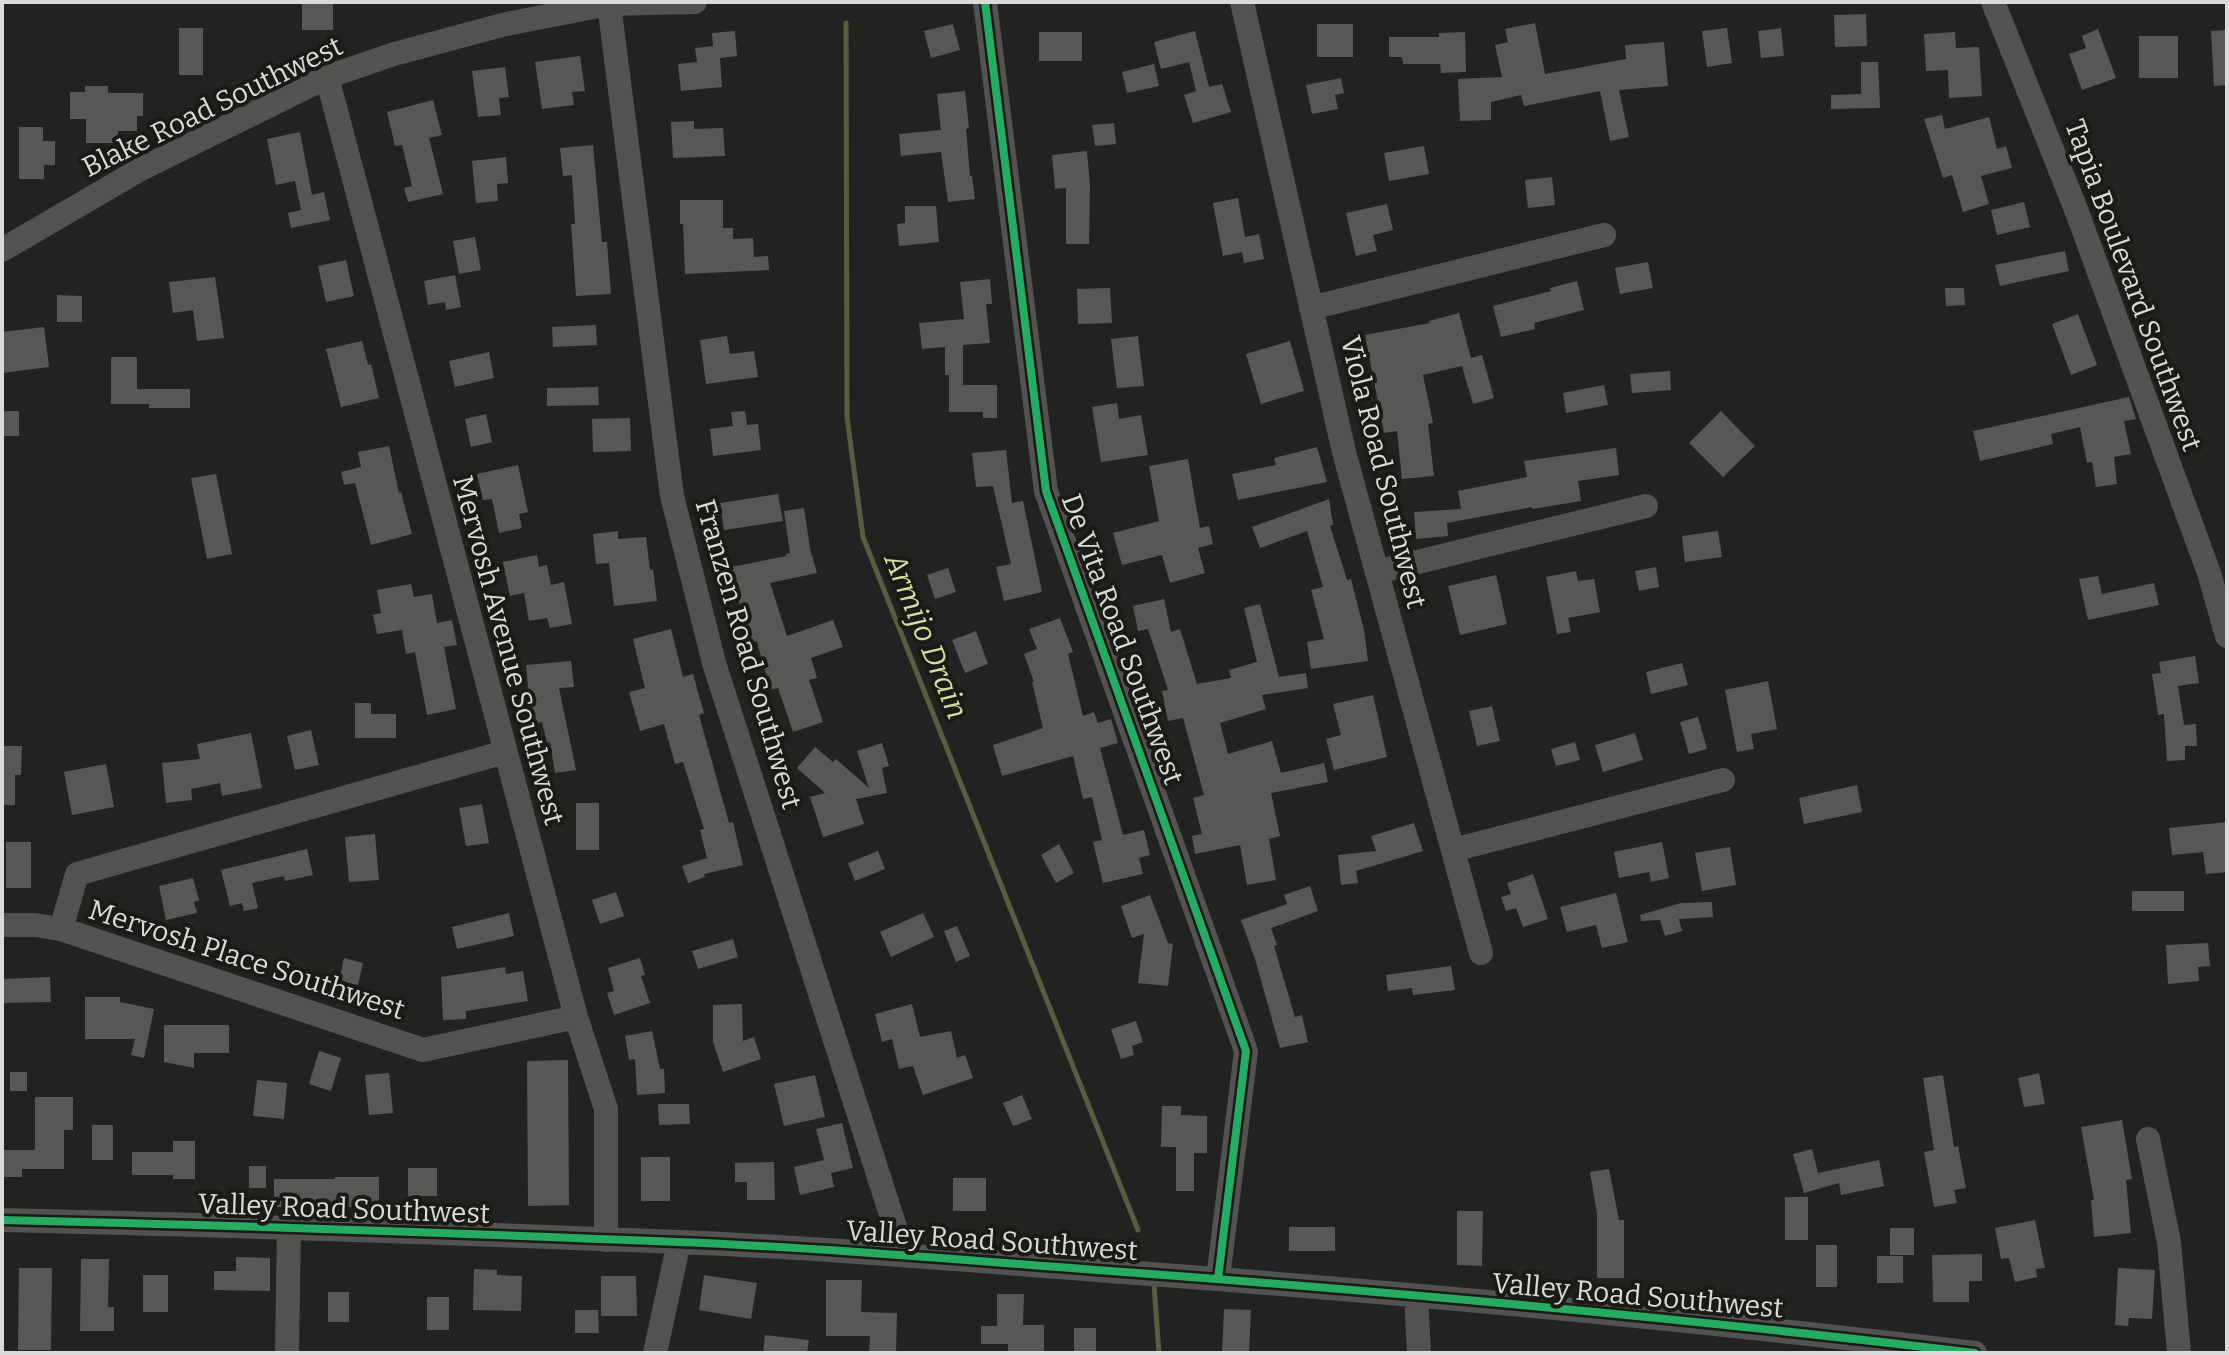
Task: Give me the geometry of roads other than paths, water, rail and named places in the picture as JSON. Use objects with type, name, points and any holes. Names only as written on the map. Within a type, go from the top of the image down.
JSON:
[{"type":"street","name":"Blake Road Southwest","points":[[2,250],[141,169],[327,77],[394,54],[506,24],[609,4],[695,2]]},
{"type":"street","name":"De Vita Road Southwest","points":[[985,2],[1046,491],[1246,1051],[1218,1279]]},
{"type":"street","name":"Viola Road Southwest","points":[[1242,2],[1344,452],[1481,953]]},
{"type":"street","name":"Tapia Boulevard Southwest","points":[[1993,2],[2218,572],[2227,636]]},
{"type":"street","name":"Franzen Road Southwest","points":[[609,4],[672,496],[714,663],[904,1255]]},
{"type":"street","name":"Mervosh Avenue Southwest","points":[[327,77],[576,1017],[606,1109],[606,1240]]},
{"type":"street","points":[[1311,308],[1604,235]]},
{"type":"street","points":[[1377,572],[1646,506]]},
{"type":"street","name":"Mervosh Place Southwest","points":[[505,752],[77,874],[61,929],[423,1050],[576,1017]]},
{"type":"street","points":[[1453,850],[1723,780]]},
{"type":"street","points":[[2,925],[61,929]]},
{"type":"street","points":[[2148,1139],[2169,1242],[2179,1353]]},
{"type":"street","name":"Valley Road Southwest","points":[[2,1220],[679,1242],[904,1255],[1751,1326],[1975,1353]]},
{"type":"street","points":[[287,1353],[289,1227]]},
{"type":"street","points":[[655,1353],[679,1242]]},
{"type":"street","points":[[1416,1296],[1419,1353]]},
{"type":"waterway","name":"Armijo Drain","points":[[846,23],[847,417],[863,537],[1138,1230]]},
{"type":"waterway","name":"Armijo Drain","points":[[1154,1285],[1159,1353]]}]
